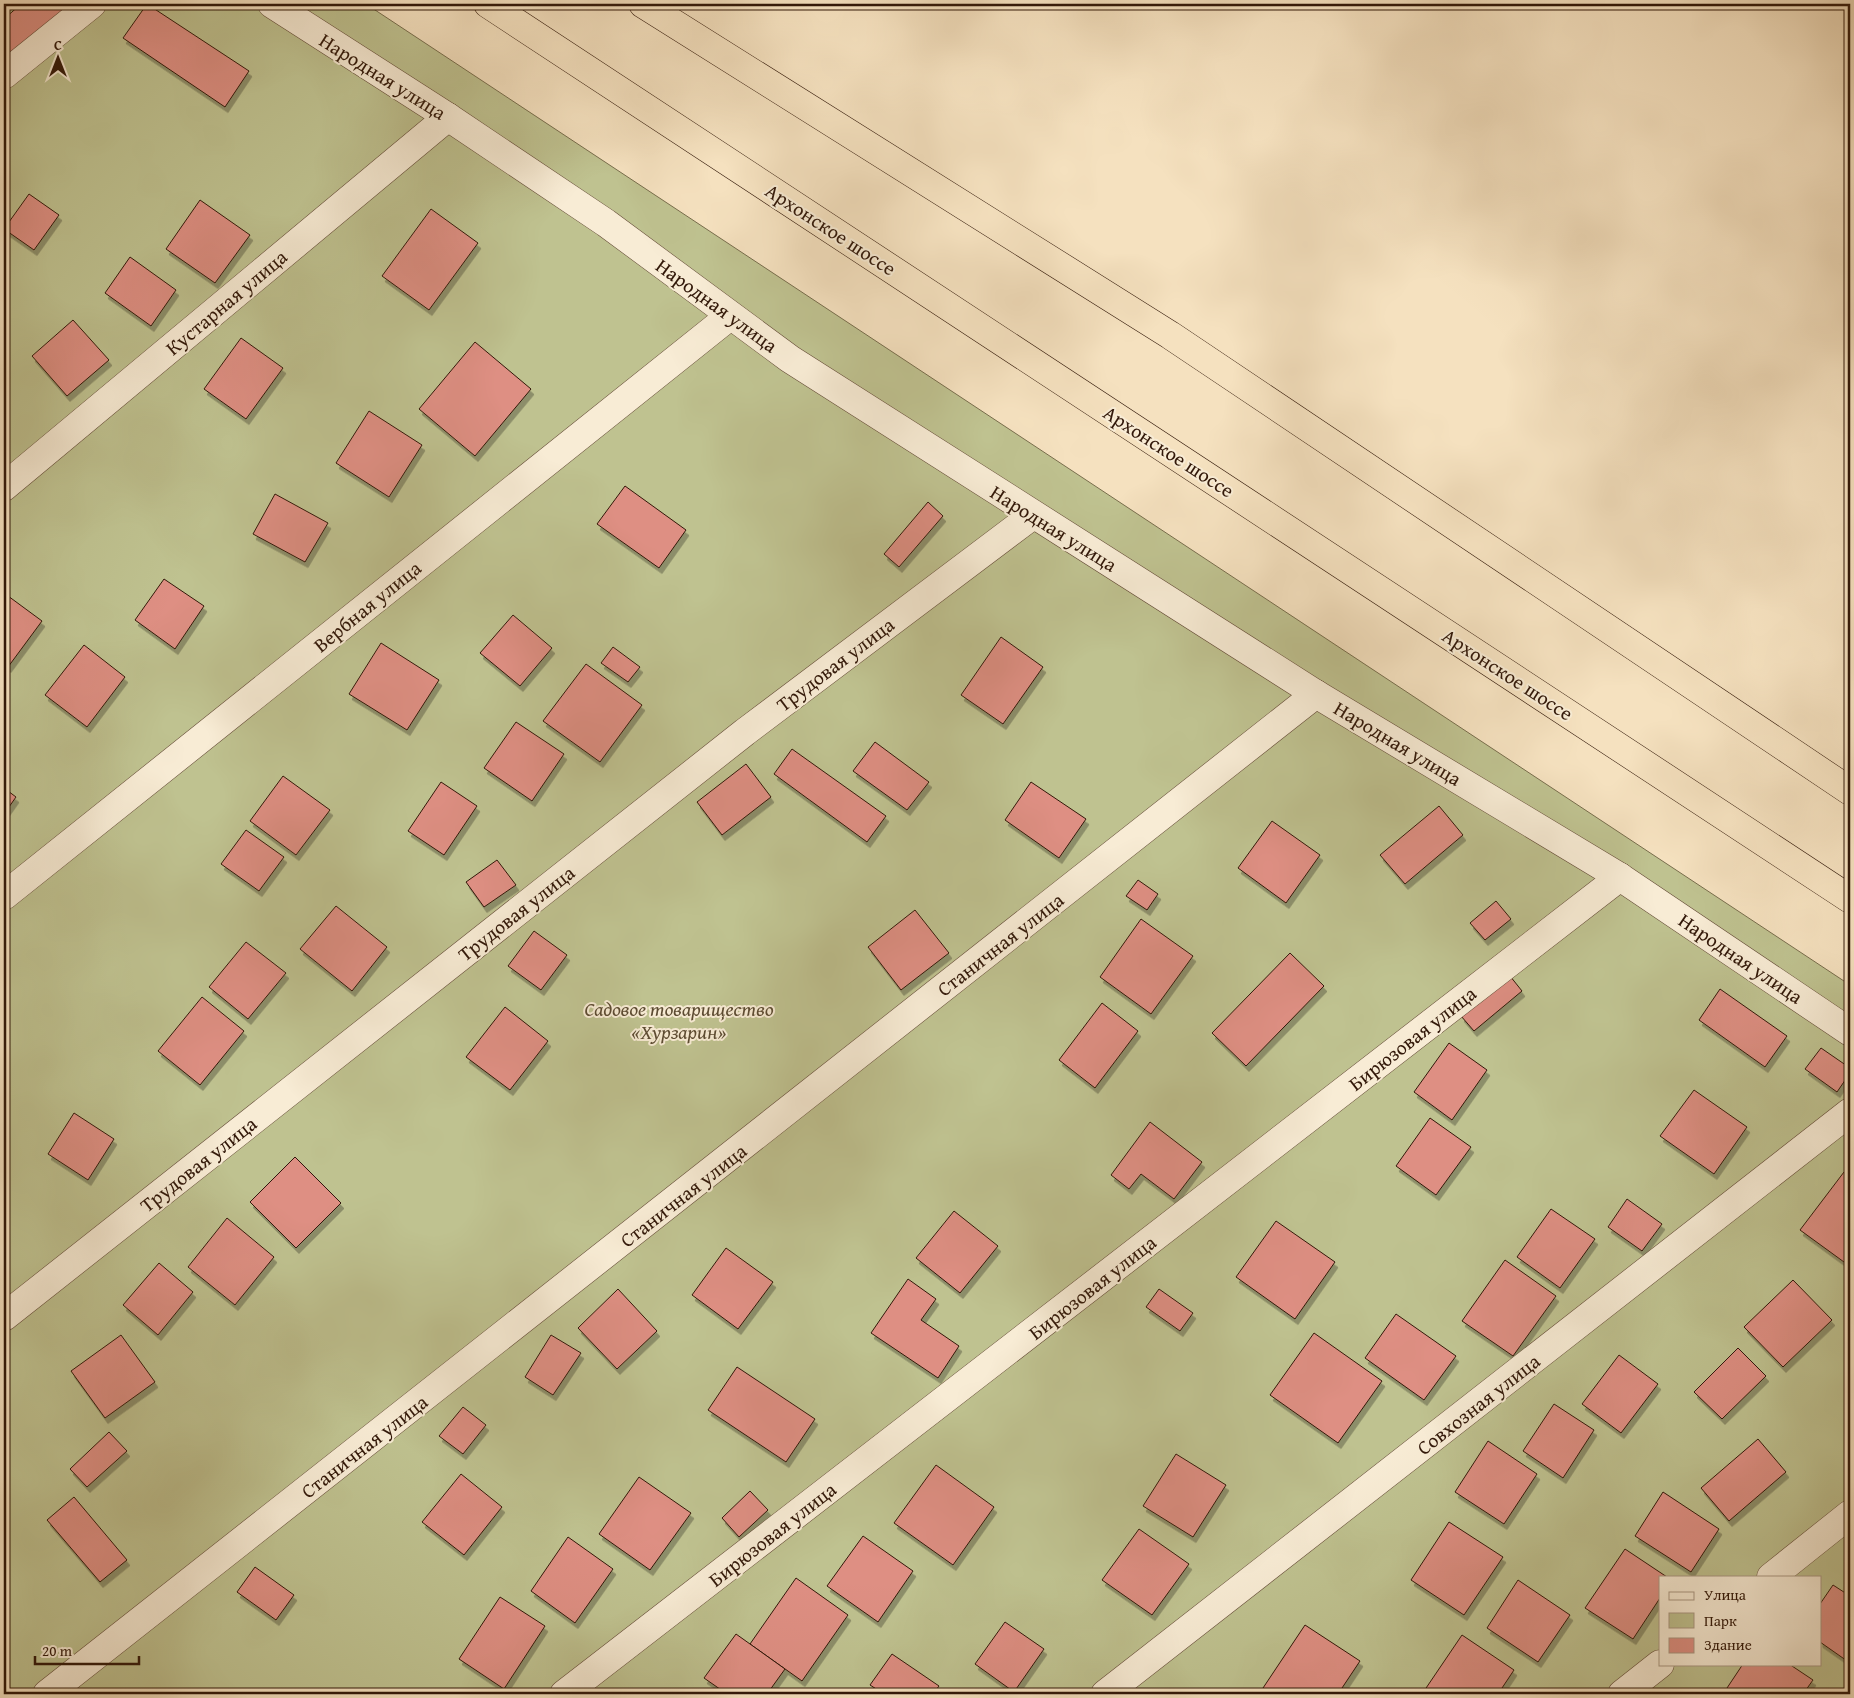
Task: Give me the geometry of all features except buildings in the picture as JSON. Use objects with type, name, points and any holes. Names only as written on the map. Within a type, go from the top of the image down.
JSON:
[{"type":"highway","name":"Архонское шоссе","points":[[488,4],[1850,899]]},
{"type":"highway","points":[[643,4],[1170,335],[1850,791]]},
{"type":"street","points":[[4,76],[92,4]]},
{"type":"street","name":"Народная улица","points":[[272,4],[448,117],[606,223],[790,359],[1316,694],[1620,877],[1850,1032]]},
{"type":"street","name":"Кустарная улица","points":[[4,487],[448,117]]},
{"type":"street","name":"Вербная улица","points":[[4,896],[730,316]]},
{"type":"street","name":"Трудовая улица","points":[[4,1317],[745,732],[1033,514]]},
{"type":"street","name":"Станичная улица","points":[[47,1694],[1316,694]]},
{"type":"street","name":"Бирюзовая улица","points":[[564,1694],[1620,877]]},
{"type":"street","name":"Совхозная улица","points":[[1105,1694],[1850,1112]]},
{"type":"street","points":[[1772,1576],[1850,1514]]},
{"type":"street","points":[[1622,1694],[1659,1665]]},
{"type":"green space","name":"Садовое товарищество «Хурзарин»","points":[[4,4],[366,4],[1850,985],[1850,1694],[4,1694]]}]
